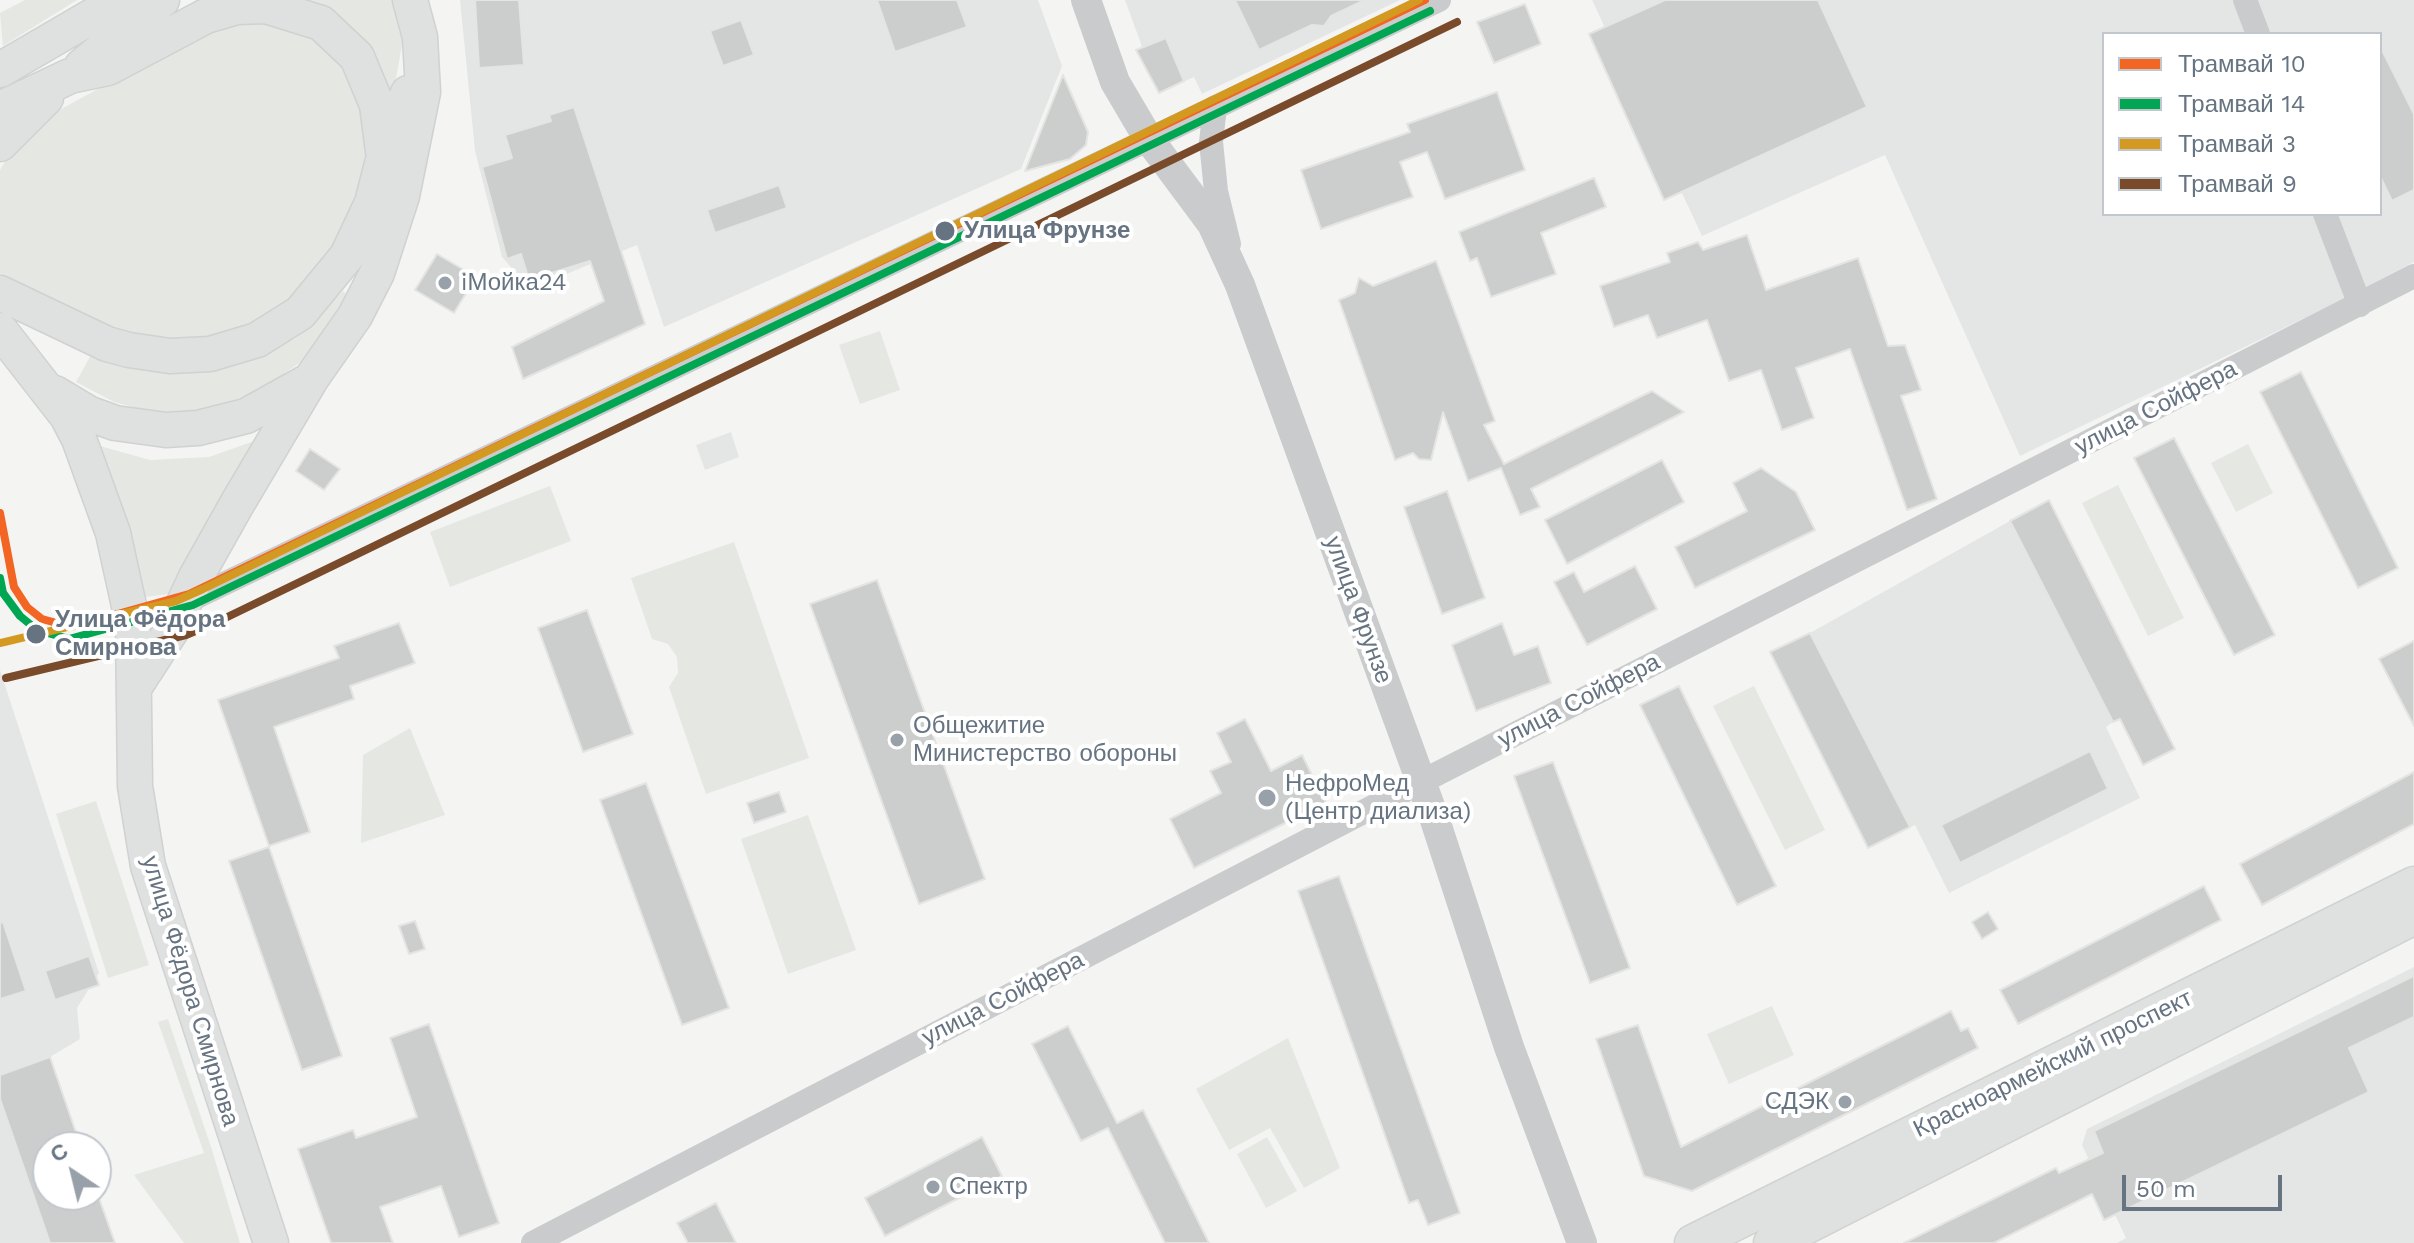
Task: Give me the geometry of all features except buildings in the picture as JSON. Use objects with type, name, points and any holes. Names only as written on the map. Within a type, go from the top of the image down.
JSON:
[{"type":"main road","points":[[3,68],[120,0]]},
{"type":"main road","points":[[0,144],[70,76],[162,0]]},
{"type":"main road","points":[[134,688],[171,631],[237,504],[311,379],[361,305],[387,248],[415,141],[423,92],[417,16],[410,0]]},
{"type":"main road","points":[[0,109],[70,76],[108,68],[227,9],[266,6],[287,10],[334,32],[357,57],[377,105],[383,160]]},
{"type":"main road","points":[[0,293],[107,344],[151,353],[191,356],[220,353],[275,331],[300,313],[333,275],[365,222],[383,160],[422,56]]},
{"type":"main road","name":"улица Фёдора Смирнова","points":[[0,330],[67,416],[113,533],[131,618],[135,786],[148,866],[271,1243]]},
{"type":"main road","points":[[46,387],[90,414],[115,423],[166,430],[198,428],[246,416],[311,379]]},
{"type":"main road","points":[[131,618],[184,603]]},
{"type":"main road","name":"Красноармейский проспект","points":[[1693,1243],[2414,885]]},
{"type":"main road","name":"Красноармейский проспект","points":[[1772,1243],[2067,1095],[2335,953],[2414,916]]},
{"type":"street","name":"улица Фрунзе","points":[[1086,0],[1115,82],[1148,138],[1212,224],[1240,285],[1421,782],[1509,1047],[1582,1243]]},
{"type":"street","points":[[184,603],[1439,0]]},
{"type":"street","points":[[2245,0],[2257,32]]},
{"type":"street","points":[[1215,107],[1211,142],[1216,191],[1240,285]]},
{"type":"street","points":[[2326,216],[2360,305]]},
{"type":"street","name":"улица Сойфера","points":[[533,1243],[1421,782],[2414,276]]},
{"type":"shaded area","points":[[25,0],[77,0],[3,46],[0,13]]},
{"type":"shaded area","points":[[296,0],[394,0],[404,34],[390,111]]},
{"type":"shaded area","points":[[460,0],[1038,0],[1062,66],[1021,169],[664,327],[637,245],[530,289],[502,257],[475,151]]},
{"type":"shaded area","points":[[1125,0],[1400,0],[1202,94],[1194,77],[1159,93]]},
{"type":"shaded area","points":[[1592,0],[2235,0],[2247,32],[2102,32],[2102,216],[2318,216],[2348,297],[2020,456],[1885,155],[1702,236]]},
{"type":"shaded area","points":[[2255,0],[2414,0],[2414,262],[2362,289],[2335,216],[2382,216],[2382,32],[2267,32]]},
{"type":"shaded area","points":[[222,21],[300,23],[355,73],[368,151],[356,206],[330,255],[298,294],[246,328],[197,340],[162,341],[105,327],[0,274],[0,170],[13,148],[54,113]]},
{"type":"shaded area","points":[[343,291],[349,297],[312,351],[298,364],[262,389],[218,407],[176,412],[148,411],[114,402],[76,382],[91,355],[170,373],[235,365],[296,338]]},
{"type":"shaded area","points":[[880,331],[900,390],[860,404],[839,345]]},
{"type":"shaded area","points":[[731,432],[739,457],[705,470],[696,445]]},
{"type":"shaded area","points":[[260,439],[169,594],[145,597],[127,519],[100,446],[150,460],[209,457]]},
{"type":"shaded area","points":[[2248,444],[2273,493],[2236,512],[2211,463]]},
{"type":"shaded area","points":[[2118,485],[2184,618],[2148,636],[2082,503]]},
{"type":"shaded area","points":[[550,486],[571,541],[450,587],[430,532]]},
{"type":"shaded area","points":[[2010,521],[2113,722],[2106,727],[2140,798],[1949,893],[1915,825],[1910,827],[1810,633]]},
{"type":"shaded area","points":[[734,542],[809,758],[706,794],[669,687],[678,673],[677,657],[668,644],[652,639],[631,578]]},
{"type":"shaded area","points":[[0,670],[99,973],[77,1008],[80,1039],[50,1057],[75,1131],[32,1131],[32,1211],[104,1211],[115,1243],[0,1243]]},
{"type":"shaded area","points":[[1754,686],[1825,830],[1785,850],[1713,706]]},
{"type":"shaded area","points":[[410,728],[445,815],[361,843],[363,755]]},
{"type":"shaded area","points":[[96,801],[149,965],[108,978],[56,814]]},
{"type":"shaded area","points":[[808,815],[856,950],[788,974],[741,839]]},
{"type":"shaded area","points":[[2414,967],[2414,1243],[2117,1243],[2126,1238],[2082,1145],[2087,1129]]},
{"type":"shaded area","points":[[1772,1006],[1794,1055],[1729,1084],[1707,1034]]},
{"type":"shaded area","points":[[168,1019],[240,1243],[184,1243],[134,1175],[204,1153],[158,1022]]},
{"type":"shaded area","points":[[1288,1038],[1340,1168],[1304,1188],[1270,1128],[1229,1150],[1196,1089]]},
{"type":"shaded area","points":[[1267,1137],[1297,1191],[1266,1208],[1237,1154]]},
{"type":"tram line","name":"3","points":[[0,643],[176,601],[203,589],[1419,0]]},
{"type":"tram line","name":"10","points":[[0,513],[14,587],[27,607],[42,619],[71,627],[189,594],[1425,0]]},
{"type":"tram line","name":"14","points":[[0,578],[3,593],[20,616],[37,630],[69,639],[193,605],[1430,11]]},
{"type":"tram line","name":"9","points":[[6,678],[186,635],[217,622],[1457,22]]},
{"type":"place","name":"Улица Фрунзе","points":[[945,231]]},
{"type":"place","name":"iМойка24","points":[[445,283]]},
{"type":"place","name":"Улица Фёдора Смирнова","points":[[36,634]]},
{"type":"place","name":"Общежитие Министерство обороны","points":[[897,740]]},
{"type":"place","name":"НефроМед (Центр диализа)","points":[[1267,798]]},
{"type":"place","name":"СДЭК","points":[[1845,1102]]},
{"type":"place","name":"Спектр","points":[[933,1187]]}]
